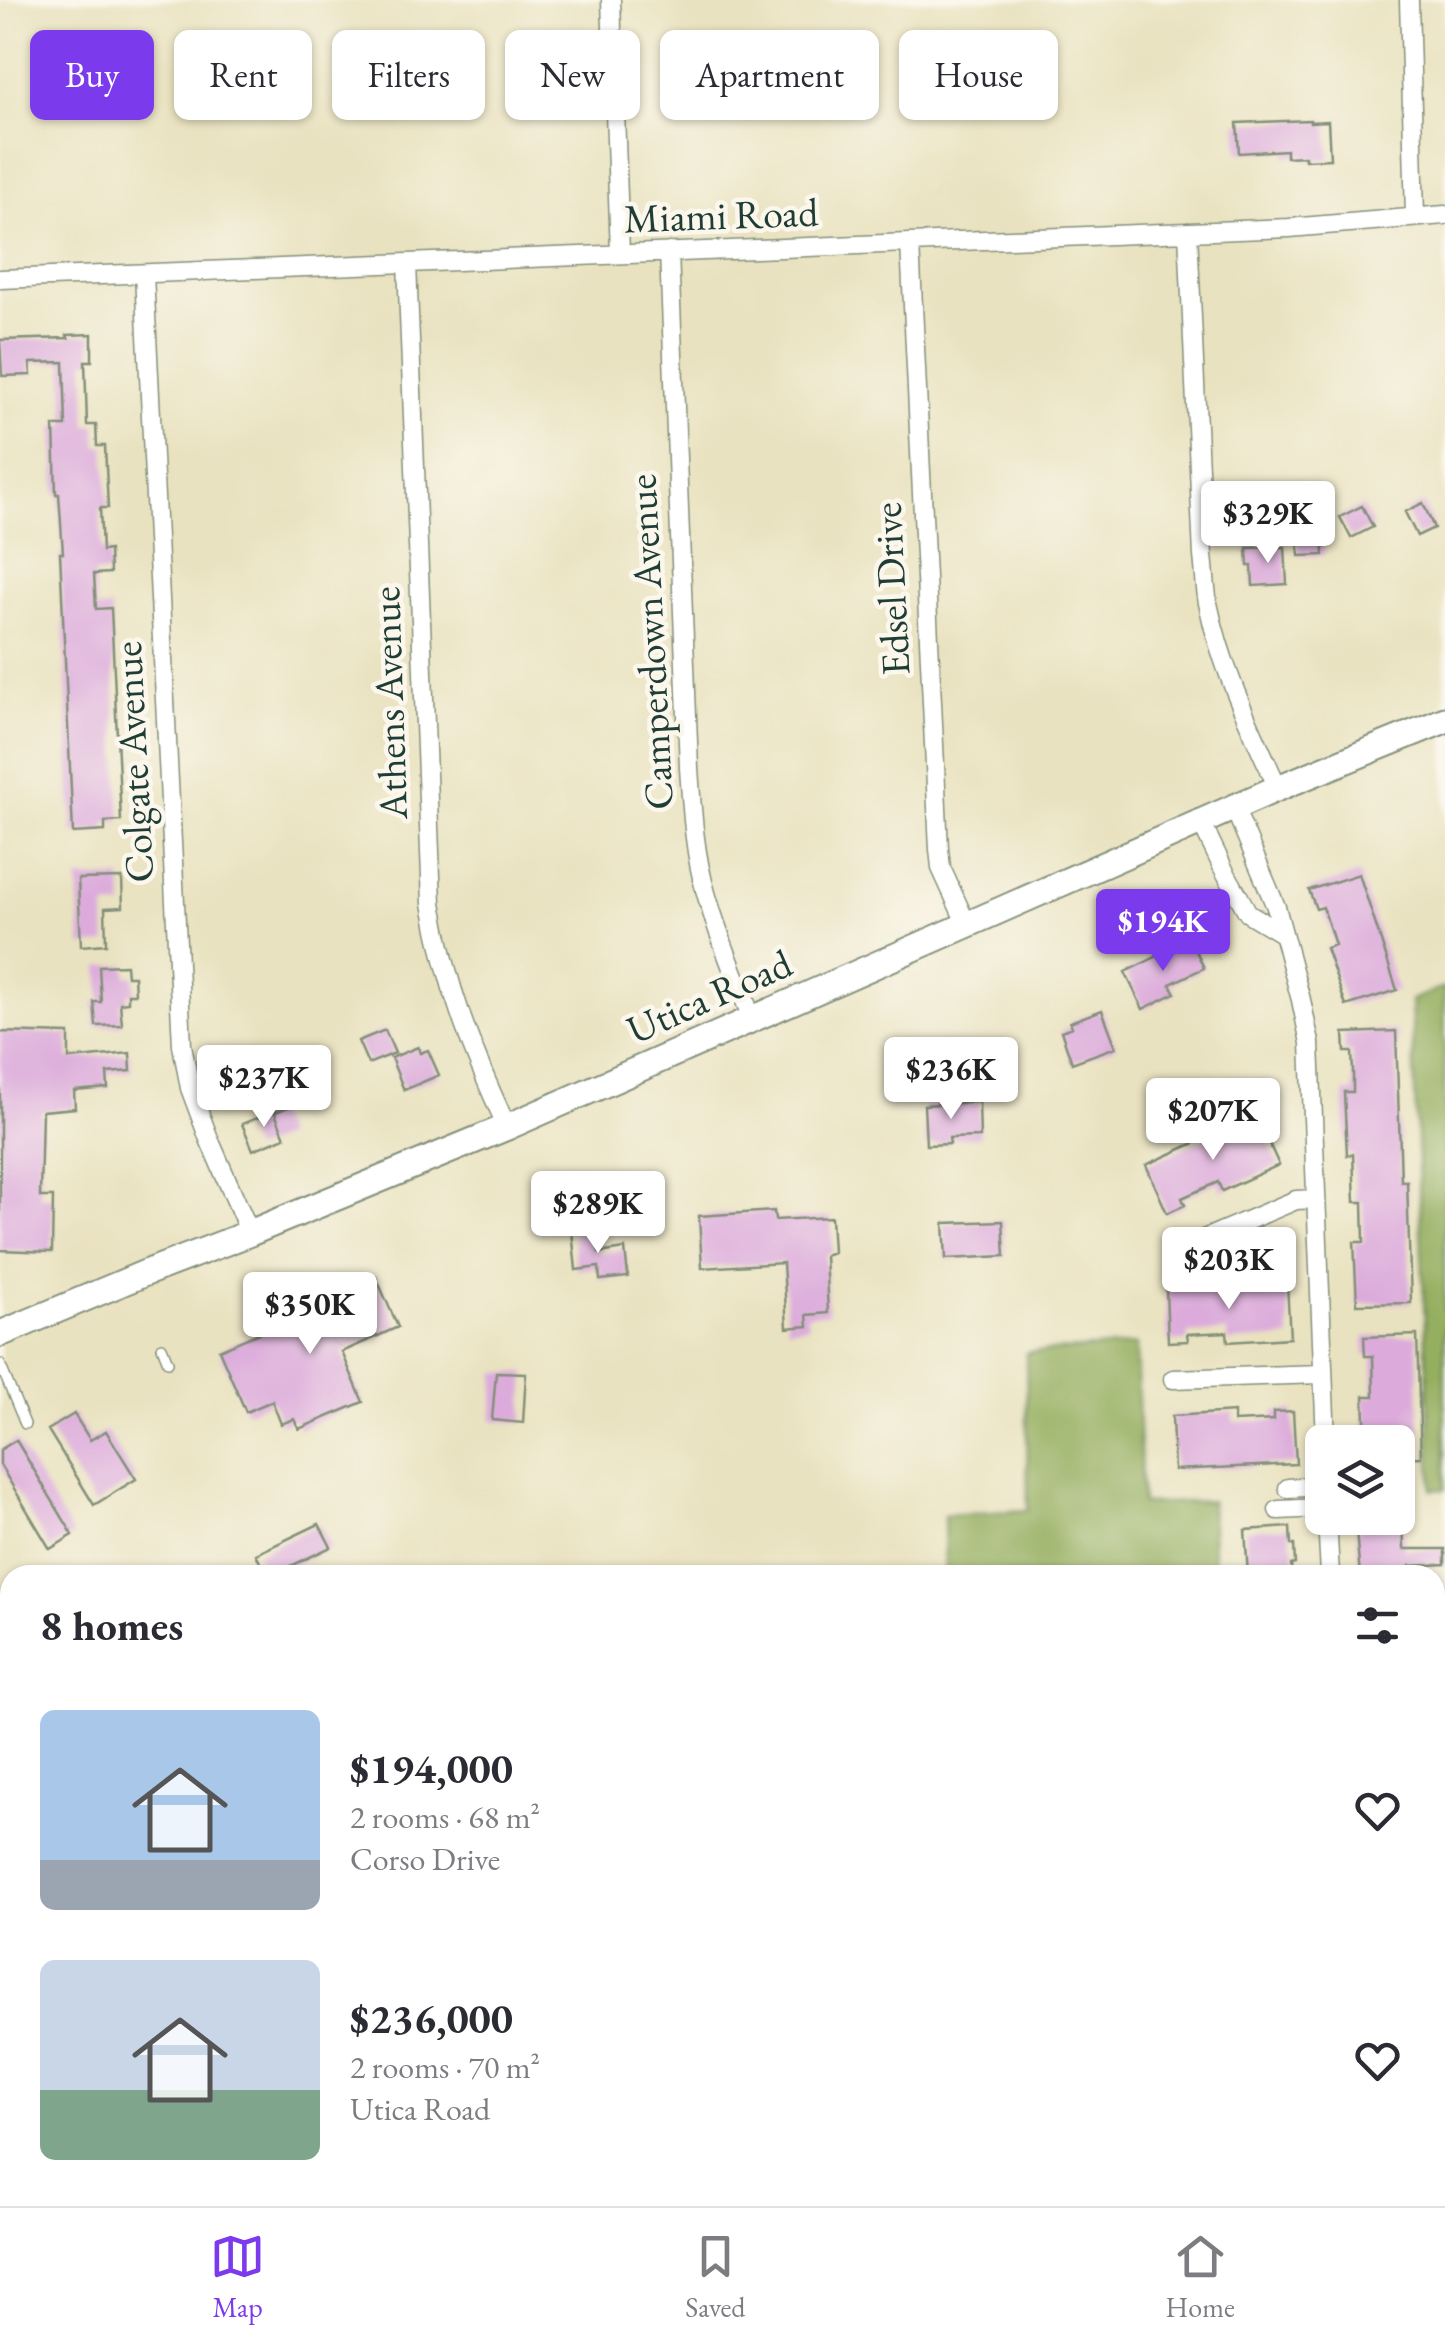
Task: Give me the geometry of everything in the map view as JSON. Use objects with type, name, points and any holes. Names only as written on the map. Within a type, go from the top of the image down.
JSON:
[{"type":"main road","name":"Utica Road","points":[[0,1334],[507,1127],[1234,807],[1445,720]]},
{"type":"street","points":[[611,0],[620,254]]},
{"type":"street","points":[[1409,0],[1415,216]]},
{"type":"street","name":"Miami Road","points":[[0,279],[1289,228],[1445,216]]},
{"type":"street","points":[[1188,232],[1207,600],[1224,661],[1278,788]]},
{"type":"street","name":"Edsel Drive","points":[[910,243],[938,849],[942,868],[967,925]]},
{"type":"street","name":"Camperdown Avenue","points":[[669,252],[688,768],[694,833],[705,890],[752,1019]]},
{"type":"street","name":"Athens Avenue","points":[[407,263],[432,904],[450,986],[471,1048],[507,1127]]},
{"type":"street","name":"Colgate Avenue","points":[[144,274],[182,1044],[190,1088],[250,1233]]},
{"type":"street","points":[[1234,807],[1276,907],[1310,1043],[1325,1425]]},
{"type":"street","points":[[1202,822],[1248,913],[1283,934]]},
{"type":"street","points":[[1185,1247],[1296,1200],[1316,1199]]},
{"type":"street","points":[[1173,1380],[1322,1374]]},
{"type":"street","points":[[1288,1488],[1305,1487]]},
{"type":"street","points":[[1278,1510],[1305,1509]]},
{"type":"street","points":[[1328,1535],[1329,1565]]},
{"type":"lane","points":[[162,1347],[168,1362]]},
{"type":"lane","points":[[0,1364],[26,1424]]},
{"type":"green space","points":[[1445,987],[1445,1489],[1432,1490],[1411,1000]]},
{"type":"green space","points":[[1136,1345],[1142,1504],[1211,1501],[1214,1565],[945,1565],[944,1515],[1028,1510],[1026,1353]]},
{"type":"building","points":[[1328,121],[1330,159],[1286,157],[1286,150],[1239,153],[1237,123]]},
{"type":"building","points":[[92,334],[92,361],[85,361],[87,425],[96,425],[97,446],[105,446],[108,508],[100,508],[102,551],[109,550],[110,573],[94,574],[96,609],[111,608],[121,821],[105,822],[105,831],[73,833],[63,553],[54,426],[66,426],[64,362],[30,363],[31,375],[2,376],[0,340]]},
{"type":"building","points":[[1423,503],[1434,528],[1417,536],[1405,512]]},
{"type":"building","points":[[1362,506],[1373,527],[1351,538],[1340,517]]},
{"type":"building","points":[[1323,533],[1324,555],[1299,556],[1298,534]]},
{"type":"building","points":[[1285,547],[1287,584],[1253,586],[1247,548]]},
{"type":"building","points":[[1359,874],[1397,990],[1346,1006],[1326,948],[1335,945],[1323,907],[1316,909],[1309,890]]},
{"type":"building","points":[[122,878],[123,907],[105,908],[106,944],[81,946],[78,879]]},
{"type":"building","points":[[1191,940],[1204,968],[1170,984],[1175,993],[1143,1009],[1125,972]]},
{"type":"building","points":[[126,965],[127,976],[134,976],[135,994],[128,994],[128,1002],[120,1003],[122,1025],[96,1026],[94,1002],[101,1002],[99,966]]},
{"type":"building","points":[[1102,1010],[1116,1047],[1072,1063],[1061,1031],[1072,1027],[1070,1022]]},
{"type":"building","points":[[385,1030],[395,1053],[368,1064],[358,1041]]},
{"type":"building","points":[[1396,1031],[1401,1181],[1407,1181],[1411,1303],[1357,1304],[1354,1242],[1364,1242],[1363,1202],[1355,1202],[1353,1154],[1347,1155],[1344,1092],[1353,1092],[1353,1073],[1352,1052],[1345,1052],[1344,1033]]},
{"type":"building","points":[[0,1032],[69,1034],[69,1059],[130,1053],[131,1071],[107,1073],[108,1088],[74,1091],[75,1108],[42,1111],[40,1197],[53,1197],[52,1252],[0,1250]]},
{"type":"building","points":[[418,1047],[420,1053],[428,1050],[439,1075],[404,1090],[391,1058]]},
{"type":"building","points":[[288,1081],[297,1103],[276,1112],[267,1089]]},
{"type":"building","points":[[979,1102],[980,1137],[949,1138],[950,1144],[926,1145],[924,1105]]},
{"type":"building","points":[[274,1111],[285,1137],[253,1150],[242,1124]]},
{"type":"building","points":[[1256,1115],[1279,1165],[1222,1191],[1218,1182],[1182,1198],[1185,1205],[1167,1213],[1146,1165]]},
{"type":"building","points":[[774,1211],[775,1220],[831,1217],[833,1252],[825,1255],[828,1313],[807,1315],[808,1326],[787,1328],[783,1263],[702,1268],[699,1216]]},
{"type":"building","points":[[1003,1221],[1005,1256],[946,1259],[944,1223]]},
{"type":"building","points":[[596,1228],[599,1253],[625,1249],[628,1277],[600,1280],[599,1267],[576,1270],[572,1231]]},
{"type":"building","points":[[376,1277],[398,1327],[342,1352],[363,1402],[299,1429],[294,1419],[281,1424],[272,1401],[246,1412],[219,1350],[327,1304],[325,1299]]},
{"type":"building","points":[[1287,1284],[1290,1338],[1228,1342],[1227,1332],[1187,1334],[1188,1341],[1168,1342],[1166,1289]]},
{"type":"building","points":[[1417,1335],[1421,1457],[1415,1457],[1415,1425],[1365,1425],[1364,1396],[1374,1396],[1373,1356],[1365,1356],[1364,1337]]},
{"type":"building","points":[[496,1372],[526,1373],[523,1423],[492,1420]]},
{"type":"building","points":[[1293,1411],[1296,1464],[1174,1470],[1172,1416],[1234,1412],[1234,1422],[1274,1420],[1274,1412]]},
{"type":"building","points":[[74,1414],[90,1440],[106,1431],[136,1479],[94,1505],[48,1430]]},
{"type":"building","points":[[16,1440],[73,1535],[50,1549],[0,1465],[0,1450]]},
{"type":"building","points":[[319,1524],[331,1547],[293,1565],[261,1565],[256,1554]]},
{"type":"building","points":[[1290,1527],[1295,1564],[1247,1565],[1245,1530]]},
{"type":"building","points":[[1356,1535],[1404,1535],[1404,1549],[1445,1549],[1445,1564],[1359,1565]]}]
